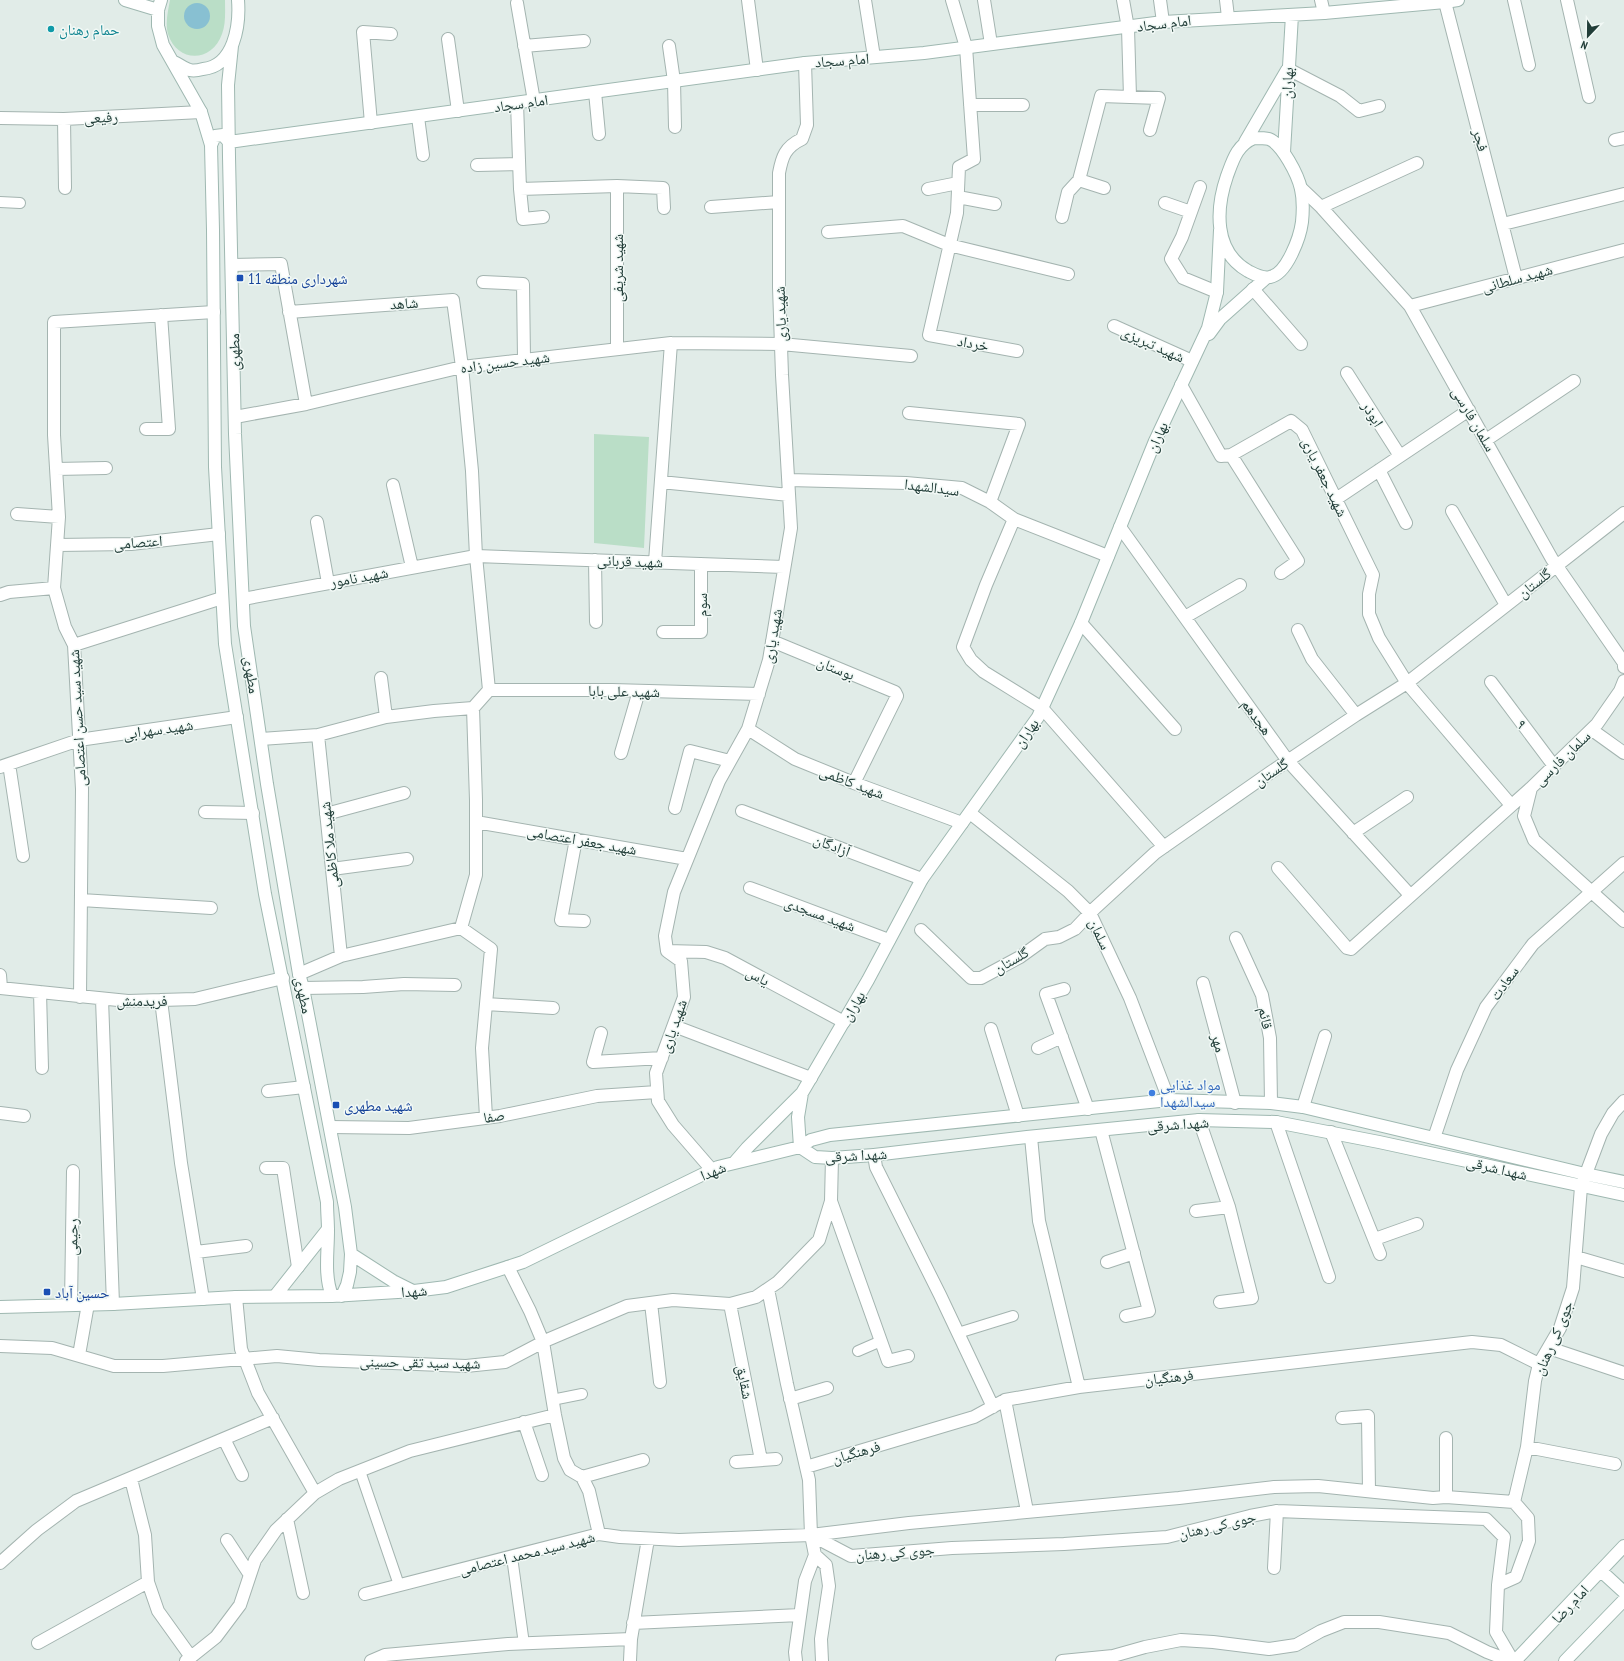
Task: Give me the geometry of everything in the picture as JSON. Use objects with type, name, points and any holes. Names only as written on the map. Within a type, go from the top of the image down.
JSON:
[{"type":"street","points":[[125,0],[160,5]]},
{"type":"street","points":[[174,62],[190,70],[208,69],[221,62],[232,46],[236,35],[239,14],[238,0]]},
{"type":"street","points":[[865,0],[874,57]]},
{"type":"street","points":[[949,245],[957,213],[958,167],[974,159],[966,48],[952,0]]},
{"type":"street","points":[[984,0],[991,44]]},
{"type":"street","points":[[1123,0],[1128,28],[1130,97]]},
{"type":"street","points":[[1160,0],[1163,22]]},
{"type":"street","points":[[1226,0],[1228,17]]},
{"type":"street","points":[[1321,0],[1324,12]]},
{"type":"street","name":"امام سجاد","points":[[229,142],[458,112],[805,63],[966,48],[1128,28],[1163,22],[1228,17],[1292,15],[1458,0]]},
{"type":"street","points":[[1514,0],[1529,65]]},
{"type":"street","points":[[1567,0],[1589,97]]},
{"type":"street","points":[[752,1],[757,70]]},
{"type":"street","name":"فجر","points":[[1445,1],[1516,278]]},
{"type":"street","points":[[517,3],[534,101]]},
{"type":"street","name":"مطهری","points":[[160,5],[158,26],[163,45],[201,112],[210,145],[214,312],[215,467],[225,644],[265,894],[327,1202],[328,1286],[337,1296],[347,1285],[350,1272],[351,1254],[345,1207],[303,988],[299,974],[244,626],[235,417],[229,142],[228,85],[232,46]]},
{"type":"street","name":"بهاران","points":[[1284,152],[1292,15]]},
{"type":"street","points":[[371,123],[363,32],[391,34]]},
{"type":"street","points":[[448,39],[458,112]]},
{"type":"street","points":[[524,46],[584,41]]},
{"type":"street","points":[[669,46],[674,81],[675,127]]},
{"type":"street","name":"شهید یاری","points":[[712,1170],[672,1125],[658,1101],[656,1073],[684,997],[681,961],[667,951],[665,936],[674,892],[719,781],[748,729],[759,694],[769,660],[791,528],[779,287],[779,173],[783,155],[802,138],[806,125],[805,63]]},
{"type":"street","points":[[1245,142],[1254,138],[1269,139],[1284,152],[1301,188],[1302,223],[1296,242],[1289,260],[1280,272],[1272,277],[1266,278],[1256,276],[1242,267],[1225,248],[1220,230],[1219,207],[1222,190],[1234,156],[1245,142],[1288,69],[1340,96],[1359,111],[1379,106]]},
{"type":"street","points":[[595,92],[599,134]]},
{"type":"street","points":[[1062,217],[1068,192],[1079,180],[1101,96],[1159,98],[1150,130]]},
{"type":"street","points":[[517,103],[520,189],[523,219],[543,217]]},
{"type":"street","points":[[970,105],[1023,105]]},
{"type":"street","name":"رفیعی","points":[[0,118],[64,119],[201,112]]},
{"type":"street","points":[[418,117],[423,155]]},
{"type":"street","points":[[64,119],[65,188]]},
{"type":"street","points":[[210,145],[215,136],[223,135],[229,142]]},
{"type":"street","points":[[1321,207],[1417,163]]},
{"type":"street","points":[[477,165],[519,164]]},
{"type":"street","points":[[1079,180],[1104,188]]},
{"type":"street","points":[[928,189],[958,183]]},
{"type":"street","points":[[520,189],[617,186],[663,188],[664,208]]},
{"type":"street","name":"شهید شریفی","points":[[617,186],[617,349]]},
{"type":"street","points":[[1200,187],[1182,237],[1171,259],[1183,278],[1217,292]]},
{"type":"street","name":"سلمان فارسی","points":[[1301,188],[1321,207],[1410,306],[1552,559],[1624,663],[1624,668]]},
{"type":"street","points":[[1503,224],[1624,194]]},
{"type":"street","points":[[958,197],[995,204]]},
{"type":"street","points":[[710,207],[779,202]]},
{"type":"street","points":[[1165,203],[1191,212]]},
{"type":"street","points":[[828,232],[903,226],[949,245],[1068,274]]},
{"type":"street","name":"بهاران","points":[[802,1093],[844,1022],[922,880],[1038,717],[1081,623],[1155,441],[1208,328],[1217,292],[1220,230]]},
{"type":"street","name":"خرداد","points":[[949,245],[929,335],[1017,351]]},
{"type":"street","name":"شهید سلطانی","points":[[1410,306],[1624,250]]},
{"type":"street","points":[[232,265],[281,264],[306,404]]},
{"type":"street","name":"بهاران","points":[[1199,347],[1220,319],[1266,278]]},
{"type":"street","points":[[483,282],[524,284],[524,360]]},
{"type":"street","points":[[1253,289],[1301,344]]},
{"type":"street","name":"شاهد","points":[[289,312],[453,300],[462,367]]},
{"type":"street","points":[[146,429],[169,429],[161,315],[214,312]]},
{"type":"street","name":"شهید سید حسن اعتصامی","points":[[80,997],[82,789],[74,645],[65,627],[54,588],[59,517],[54,435],[54,322],[161,315]]},
{"type":"street","name":"شهید تبریزی","points":[[1114,326],[1192,361]]},
{"type":"street","points":[[655,562],[671,343]]},
{"type":"street","name":"شهید حسین زاده","points":[[235,417],[306,404],[462,367],[671,343],[781,344],[912,356]]},
{"type":"street","points":[[462,367],[472,471],[476,556],[489,690],[473,708],[476,875],[461,928],[491,949],[482,1048],[486,1117]]},
{"type":"street","name":"ابوذر","points":[[1347,373],[1400,456]]},
{"type":"street","points":[[1486,440],[1574,381]]},
{"type":"street","points":[[1181,385],[1220,456],[1231,455],[1298,561],[1281,573]]},
{"type":"street","points":[[1336,499],[1469,410]]},
{"type":"street","points":[[909,413],[1019,424],[990,502]]},
{"type":"street","name":"شهید جعفر یاری","points":[[1231,455],[1291,421],[1302,430],[1373,575],[1369,594],[1369,614],[1379,638],[1407,683],[1511,805]]},
{"type":"street","points":[[56,469],[106,468]]},
{"type":"street","points":[[1379,470],[1406,523]]},
{"type":"street","name":"سیدالشهدا","points":[[789,480],[906,483],[962,488],[990,502],[1014,519],[1108,556]]},
{"type":"street","points":[[661,482],[789,495]]},
{"type":"street","points":[[393,486],[412,568]]},
{"type":"street","points":[[1452,511],[1506,605]]},
{"type":"street","name":"گلستان","points":[[921,930],[971,978],[981,978],[1020,957],[1045,939],[1059,937],[1075,929],[1090,913],[1155,853],[1288,760],[1407,683],[1624,513]]},
{"type":"street","points":[[17,514],[59,517]]},
{"type":"street","points":[[1014,519],[986,585],[963,647],[971,660],[984,672],[1042,708],[1164,847]]},
{"type":"street","points":[[318,522],[328,583]]},
{"type":"street","name":"هجدهم","points":[[1120,527],[1288,760],[1410,895]]},
{"type":"street","name":"اعتصامی","points":[[57,545],[131,544],[218,534]]},
{"type":"street","name":"شهید قربانی","points":[[476,556],[784,567]]},
{"type":"street","name":"شهید نامور","points":[[243,599],[476,556]]},
{"type":"street","points":[[595,560],[596,622]]},
{"type":"street","name":"سوم","points":[[663,632],[701,632],[701,564]]},
{"type":"street","points":[[1185,617],[1240,585]]},
{"type":"street","points":[[0,595],[9,592],[54,588]]},
{"type":"street","points":[[74,645],[222,598]]},
{"type":"street","points":[[1081,623],[1176,729]]},
{"type":"street","points":[[1298,630],[1312,659],[1356,715]]},
{"type":"street","name":"بوستان","points":[[772,642],[895,692],[897,696],[854,783]]},
{"type":"street","points":[[380,678],[386,717]]},
{"type":"street","name":"۹","points":[[1491,682],[1554,766]]},
{"type":"street","name":"سلمان فارسی","points":[[1624,682],[1598,724],[1531,788],[1524,816],[1534,840],[1624,922]]},
{"type":"street","name":"شهید علی بابا","points":[[489,690],[639,691],[759,694]]},
{"type":"street","points":[[621,753],[639,691]]},
{"type":"street","points":[[261,739],[318,735],[386,717],[473,708]]},
{"type":"street","name":"شهید سهرابی","points":[[4,766],[79,740],[237,717]]},
{"type":"street","name":"شهید کاظمی","points":[[748,729],[795,759],[854,783],[962,823]]},
{"type":"street","points":[[1592,730],[1624,753]]},
{"type":"street","name":"شهید ملا کاظمی","points":[[318,735],[341,956]]},
{"type":"street","points":[[675,808],[690,750],[730,761]]},
{"type":"street","points":[[4,766],[23,856]]},
{"type":"street","points":[[1278,868],[1347,948],[1350,948],[1531,788]]},
{"type":"street","points":[[326,814],[404,793]]},
{"type":"street","points":[[1353,832],[1407,797]]},
{"type":"street","name":"آزادگان","points":[[742,810],[922,880]]},
{"type":"street","points":[[205,812],[253,814]]},
{"type":"street","name":"سلمان","points":[[970,812],[1068,891],[1090,913],[1130,998],[1169,1100]]},
{"type":"street","name":"شهید جعفر اعتصامی","points":[[476,822],[687,859]]},
{"type":"street","points":[[576,839],[561,920],[584,921]]},
{"type":"street","points":[[332,869],[407,859]]},
{"type":"street","name":"سعادت","points":[[1434,1138],[1457,1070],[1486,1006],[1533,944],[1624,862]]},
{"type":"street","name":"شهید مسجدی","points":[[750,888],[889,940]]},
{"type":"street","points":[[80,900],[211,908]]},
{"type":"street","name":"فریدمنش","points":[[0,988],[128,1001],[195,999],[299,974],[341,956],[461,928]]},
{"type":"street","name":"قائم","points":[[1236,938],[1262,995],[1270,1038],[1271,1103]]},
{"type":"street","name":"یاس","points":[[667,951],[706,952],[724,958],[844,1022]]},
{"type":"street","points":[[0,975],[0,988]]},
{"type":"street","name":"مهر","points":[[1203,983],[1236,1102]]},
{"type":"street","points":[[303,988],[363,987],[404,984],[454,985]]},
{"type":"street","points":[[1064,989],[1046,994],[1088,1109]]},
{"type":"street","points":[[40,992],[42,1068]]},
{"type":"street","points":[[102,999],[113,1304]]},
{"type":"street","points":[[161,1000],[181,1164],[203,1299]]},
{"type":"street","points":[[486,1004],[553,1008]]},
{"type":"street","points":[[674,1026],[811,1078]]},
{"type":"street","points":[[991,1029],[1018,1116]]},
{"type":"street","points":[[601,1033],[593,1062],[662,1058]]},
{"type":"street","points":[[1303,1107],[1325,1036]]},
{"type":"street","points":[[1038,1048],[1062,1037]]},
{"type":"street","points":[[268,1091],[304,1087]]},
{"type":"street","name":"صفا","points":[[330,1127],[409,1128],[486,1117],[597,1096],[657,1092]]},
{"type":"street","points":[[800,1147],[798,1117],[802,1093]]},
{"type":"street","points":[[734,1163],[802,1093]]},
{"type":"street","name":"شهدا شرقی","points":[[1624,1182],[1303,1107],[1271,1103],[1169,1100],[830,1135],[811,1140],[800,1147],[815,1158],[832,1158],[874,1155],[1199,1120],[1276,1122],[1331,1132],[1581,1187],[1624,1195]]},
{"type":"street","points":[[1585,1174],[1601,1134],[1613,1113],[1624,1101]]},
{"type":"street","points":[[0,1112],[24,1116]]},
{"type":"street","points":[[1199,1120],[1229,1207],[1252,1298],[1220,1302]]},
{"type":"street","points":[[1276,1122],[1329,1277]]},
{"type":"street","points":[[1101,1130],[1149,1312],[1126,1316]]},
{"type":"street","points":[[1331,1132],[1380,1254]]},
{"type":"street","points":[[1031,1137],[1039,1221],[1079,1387]]},
{"type":"street","name":"شهدا","points":[[0,1307],[113,1304],[236,1297],[337,1296],[414,1292],[446,1288],[523,1262],[712,1170],[734,1163],[800,1147]]},
{"type":"street","points":[[874,1155],[876,1167],[993,1407]]},
{"type":"street","name":"شهید سید تقی حسینی","points":[[0,1346],[52,1348],[114,1366],[163,1366],[277,1356],[319,1360],[466,1366],[505,1362],[542,1342],[626,1306],[673,1300],[730,1304],[756,1297],[778,1282],[819,1240],[830,1201],[832,1158]]},
{"type":"street","points":[[266,1168],[283,1168],[298,1267]]},
{"type":"street","name":"رحیمی","points":[[71,1304],[73,1171]]},
{"type":"street","name":"جوی کی رهنان","points":[[811,1535],[909,1523],[1179,1498],[1274,1487],[1318,1486],[1433,1498],[1446,1497],[1514,1502],[1527,1447],[1535,1381],[1540,1364],[1560,1328],[1573,1288],[1581,1187],[1585,1174]]},
{"type":"street","points":[[830,1201],[888,1361],[908,1356]]},
{"type":"street","points":[[1196,1211],[1229,1207]]},
{"type":"street","points":[[1375,1240],[1417,1224]]},
{"type":"street","points":[[276,1296],[328,1228]]},
{"type":"street","points":[[196,1252],[246,1246]]},
{"type":"street","points":[[1107,1262],[1134,1253]]},
{"type":"street","points":[[351,1254],[393,1282],[414,1292]]},
{"type":"street","points":[[1576,1257],[1624,1271]]},
{"type":"street","points":[[508,1267],[530,1311],[542,1342],[554,1415],[564,1458],[570,1470],[582,1477],[589,1491],[599,1534]]},
{"type":"street","points":[[768,1289],[790,1399],[806,1467],[811,1535],[815,1555],[805,1581],[795,1652],[796,1661]]},
{"type":"street","points":[[236,1297],[241,1349],[258,1393],[315,1494]]},
{"type":"street","points":[[651,1303],[660,1382]]},
{"type":"street","points":[[79,1355],[88,1304]]},
{"type":"street","name":"شقایق","points":[[730,1304],[760,1460]]},
{"type":"street","name":"فرهنگیان","points":[[806,1467],[974,1417],[1006,1400],[1079,1387],[1472,1342],[1501,1345],[1540,1364]]},
{"type":"street","points":[[1549,1348],[1624,1373]]},
{"type":"street","points":[[790,1399],[827,1388]]},
{"type":"street","points":[[1006,1400],[1027,1511]]},
{"type":"street","points":[[131,1478],[145,1535],[148,1582],[158,1611],[188,1659],[216,1637],[240,1605],[255,1560],[276,1530],[315,1494],[339,1479],[410,1451],[554,1415]]},
{"type":"street","points":[[1342,1418],[1368,1416],[1369,1491]]},
{"type":"street","points":[[0,1563],[37,1530],[76,1501],[272,1418]]},
{"type":"street","points":[[524,1422],[542,1475]]},
{"type":"street","points":[[1446,1438],[1446,1497]]},
{"type":"street","points":[[224,1439],[242,1476]]},
{"type":"street","points":[[1527,1447],[1615,1464]]},
{"type":"street","points":[[736,1462],[776,1459]]},
{"type":"street","points":[[582,1477],[643,1460]]},
{"type":"street","points":[[1513,1661],[1496,1632],[1498,1585],[1516,1576],[1529,1541],[1528,1518],[1514,1502]]},
{"type":"street","points":[[1274,1568],[1277,1511]]},
{"type":"street","name":"جوی کی رهنان","points":[[811,1535],[851,1556],[952,1548],[1064,1544],[1167,1537],[1250,1516],[1277,1511],[1486,1519],[1504,1537],[1498,1585]]},
{"type":"street","points":[[287,1519],[303,1593]]},
{"type":"street","name":"شهید سید محمد اعتصامی","points":[[365,1594],[599,1534],[648,1539],[679,1540],[811,1535]]},
{"type":"street","points":[[630,1661],[631,1639],[648,1539]]},
{"type":"street","points":[[227,1540],[250,1575]]},
{"type":"street","name":"امام رضا","points":[[1513,1661],[1624,1546]]},
{"type":"street","points":[[815,1555],[826,1565],[829,1586],[821,1639],[822,1661]]},
{"type":"street","points":[[1601,1570],[1624,1592]]},
{"type":"street","points":[[38,1643],[148,1582]]},
{"type":"street","points":[[1565,1661],[1624,1600]]},
{"type":"street","points":[[634,1623],[800,1615]]},
{"type":"street","points":[[1062,1661],[1113,1659],[1145,1647],[1181,1640],[1213,1642],[1268,1655],[1296,1645],[1321,1631],[1344,1622],[1380,1622],[1449,1633],[1487,1652],[1513,1661]]},
{"type":"street","points":[[371,1661],[385,1654],[524,1644],[631,1639]]},
{"type":"lane","points":[[0,202],[20,203]]},
{"type":"lane","points":[[958,1333],[1012,1316]]},
{"type":"lane","points":[[858,1351],[881,1341]]},
{"type":"lane","points":[[552,1400],[582,1394]]},
{"type":"lane","points":[[360,1471],[399,1585]]},
{"type":"lane","points":[[512,1557],[524,1644]]},
{"type":"green space","points":[[170,0],[225,0],[225,17],[222,34],[217,44],[211,50],[195,56],[186,54],[172,44],[167,26]]},
{"type":"green space","points":[[594,434],[649,437],[644,548],[594,543]]},
{"type":"water","points":[[197,3],[206,7],[210,16],[206,25],[197,29],[188,25],[184,16],[188,7]]},
{"type":"place","name":"حمام رهنان","points":[[51,29]]},
{"type":"place","name":"شهرداری منطقه 11","points":[[240,278]]},
{"type":"place","name":"مواد غذایی سیدالشهدا","points":[[1152,1093]]},
{"type":"place","name":"شهید مطهری","points":[[336,1105]]},
{"type":"place","name":"حسین آباد","points":[[47,1292]]}]
